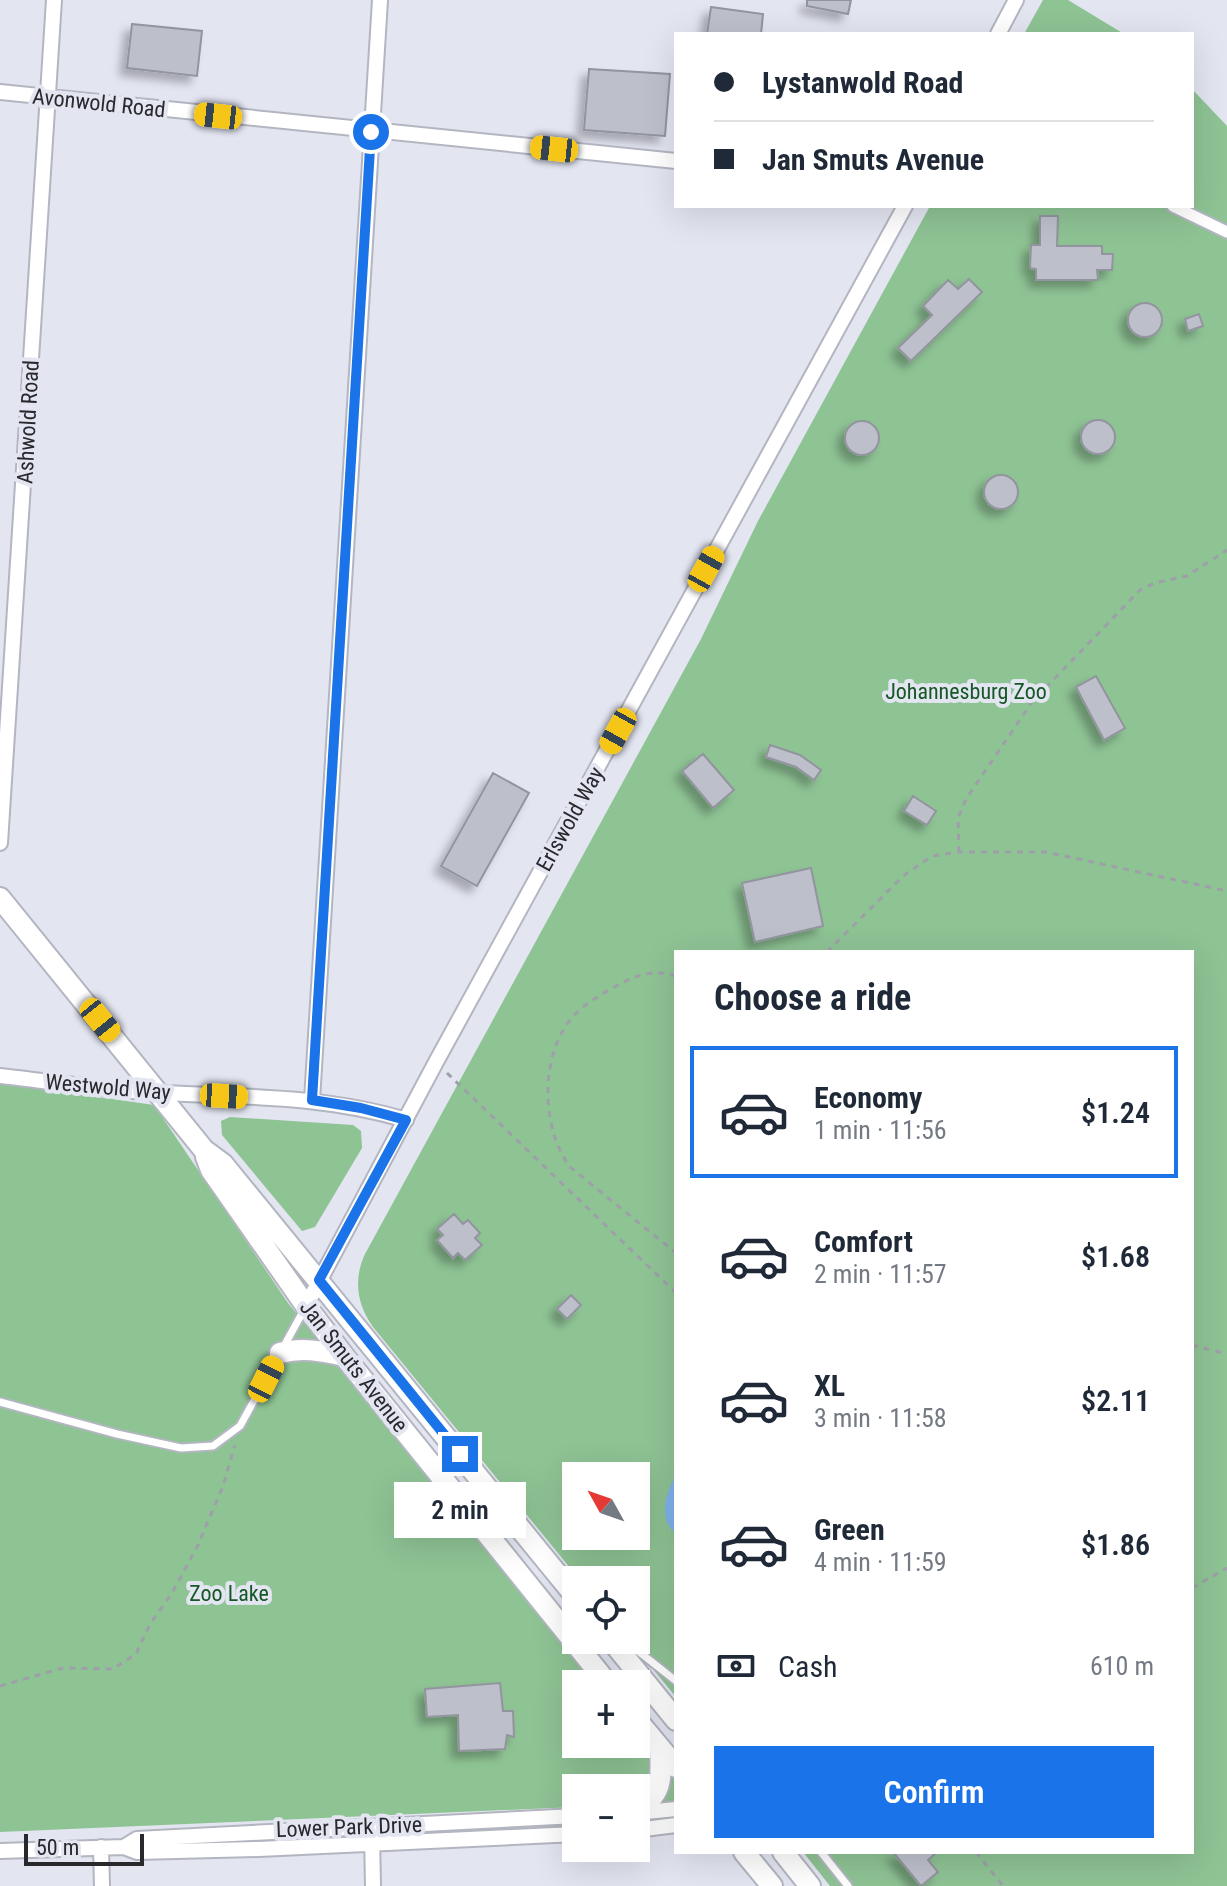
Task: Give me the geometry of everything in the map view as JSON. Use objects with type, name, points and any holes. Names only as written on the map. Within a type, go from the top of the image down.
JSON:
[{"type":"main road","name":"Jan Smuts Avenue","points":[[0,898],[204,1150],[223,1164],[319,1280],[562,1580]]},
{"type":"main road","name":"Jan Smuts Avenue","points":[[204,1150],[211,1170],[306,1306],[597,1670]]},
{"type":"main road","points":[[280,1353],[313,1349],[344,1356]]},
{"type":"main road","points":[[622,1654],[674,1718]]},
{"type":"main road","points":[[650,1736],[674,1765]]},
{"type":"main road","points":[[650,1802],[658,1791],[661,1777],[660,1749]]},
{"type":"main road","points":[[746,1854],[772,1886]]},
{"type":"main road","points":[[785,1854],[810,1886]]},
{"type":"street","name":"Ashwold Road","points":[[0,843],[54,0]]},
{"type":"street","points":[[312,1100],[380,0]]},
{"type":"street","points":[[999,32],[1016,0]]},
{"type":"street","name":"Avonwold Road","points":[[0,92],[674,161]]},
{"type":"street","name":"Erlswold Way","points":[[306,1306],[436,1062],[904,208]]},
{"type":"street","points":[[1177,208],[1227,232]]},
{"type":"street","name":"Westwold Way","points":[[0,1076],[160,1093],[312,1100],[406,1120]]},
{"type":"street","points":[[650,1810],[674,1809]]},
{"type":"street","name":"Lower Park Drive","points":[[124,1847],[137,1839],[562,1817]]},
{"type":"street","points":[[650,1828],[674,1825]]},
{"type":"street","points":[[372,1826],[373,1886]]},
{"type":"street","name":"Lower Park Drive","points":[[0,1851],[101,1847],[124,1847],[137,1852],[259,1849],[562,1835]]},
{"type":"street","points":[[101,1847],[102,1886]]},
{"type":"lane","points":[[0,1402],[102,1431],[181,1448],[213,1446],[240,1426],[306,1306]]},
{"type":"lane","points":[[642,1654],[674,1679]]},
{"type":"lane","points":[[823,1854],[848,1886]]},
{"type":"path","points":[[959,852],[958,818],[966,799],[1032,702],[1140,590],[1155,583],[1187,576],[1227,550]]},
{"type":"path","points":[[829,950],[903,876],[932,856],[959,852],[1046,852],[1227,891]]},
{"type":"path","points":[[674,975],[665,972],[643,974],[593,999],[579,1011],[565,1028],[552,1056],[549,1099],[551,1127],[560,1153],[570,1167],[674,1251]]},
{"type":"path","points":[[436,1062],[674,1291]]},
{"type":"path","points":[[1194,1346],[1227,1354]]},
{"type":"path","points":[[0,1686],[63,1668],[113,1669],[136,1654],[150,1624],[172,1593],[198,1545],[223,1486],[240,1426]]},
{"type":"path","points":[[1194,1587],[1227,1568]]},
{"type":"path","points":[[978,1854],[1003,1886]]},
{"type":"green space","points":[[1043,0],[1068,0],[1121,32],[1025,32]]},
{"type":"green space","name":"Johannesburg Zoo","points":[[1194,91],[1227,126],[1227,1886],[830,1886],[805,1854],[1194,1854],[1194,950],[674,950],[674,1695],[641,1654],[650,1654],[650,1566],[569,1566],[373,1327],[363,1310],[358,1282],[365,1254],[701,639],[758,521],[929,208],[1194,208]]},
{"type":"green space","name":"Zoo Lake","points":[[0,1083],[154,1105],[288,1303],[562,1639],[562,1654],[575,1654],[588,1670],[562,1670],[562,1758],[650,1758],[650,1746],[674,1776],[674,1803],[650,1804],[650,1774],[562,1774],[562,1808],[0,1832]]},
{"type":"green space","points":[[230,1117],[353,1125],[361,1131],[362,1148],[315,1227],[302,1231],[222,1135],[221,1121]]},
{"type":"water","points":[[674,1480],[674,1531],[665,1514]]},
{"type":"building","points":[[807,0],[851,0],[848,14],[807,6]]},
{"type":"building","points":[[711,7],[763,14],[761,32],[707,32]]},
{"type":"building","points":[[132,24],[202,31],[197,76],[127,68]]},
{"type":"building","points":[[589,69],[670,74],[665,136],[584,130]]},
{"type":"building","points":[[1040,216],[1058,216],[1057,246],[1102,246],[1102,254],[1113,254],[1112,270],[1097,270],[1098,280],[1036,280],[1036,269],[1030,268],[1031,245],[1040,245]]},
{"type":"building","points":[[969,279],[982,292],[911,361],[898,348],[932,315],[923,306],[948,280],[958,289]]},
{"type":"building","points":[[1145,303],[1157,308],[1162,320],[1157,332],[1145,337],[1133,332],[1128,320],[1133,308]]},
{"type":"building","points":[[1199,314],[1203,326],[1188,331],[1185,319]]},
{"type":"building","points":[[1098,420],[1110,425],[1115,437],[1110,449],[1098,454],[1086,449],[1081,437],[1086,425]]},
{"type":"building","points":[[862,421],[874,426],[879,438],[874,450],[862,455],[850,450],[845,438],[850,426]]},
{"type":"building","points":[[1001,475],[1013,480],[1018,492],[1013,504],[1001,509],[989,504],[984,492],[989,480]]},
{"type":"building","points":[[1096,676],[1125,728],[1104,740],[1076,687]]},
{"type":"building","points":[[770,745],[800,755],[821,770],[814,780],[796,767],[766,757]]},
{"type":"building","points":[[703,754],[734,790],[713,808],[682,771]]},
{"type":"building","points":[[493,773],[529,793],[477,886],[441,866]]},
{"type":"building","points":[[913,796],[936,811],[927,825],[904,811]]},
{"type":"building","points":[[811,868],[823,926],[755,942],[742,883]]},
{"type":"building","points":[[454,1214],[463,1224],[468,1220],[480,1233],[475,1238],[482,1245],[465,1260],[458,1253],[453,1258],[437,1240],[443,1235],[437,1229]]},
{"type":"building","points":[[571,1295],[581,1305],[567,1319],[557,1309]]},
{"type":"building","points":[[500,1683],[503,1711],[513,1711],[514,1737],[507,1735],[505,1749],[459,1751],[458,1715],[427,1717],[425,1689]]},
{"type":"building","points":[[895,1854],[935,1854],[928,1860],[938,1872],[921,1886]]},
{"type":"route","points":[[371,132],[312,1100],[406,1120],[319,1280],[460,1454]]}]
